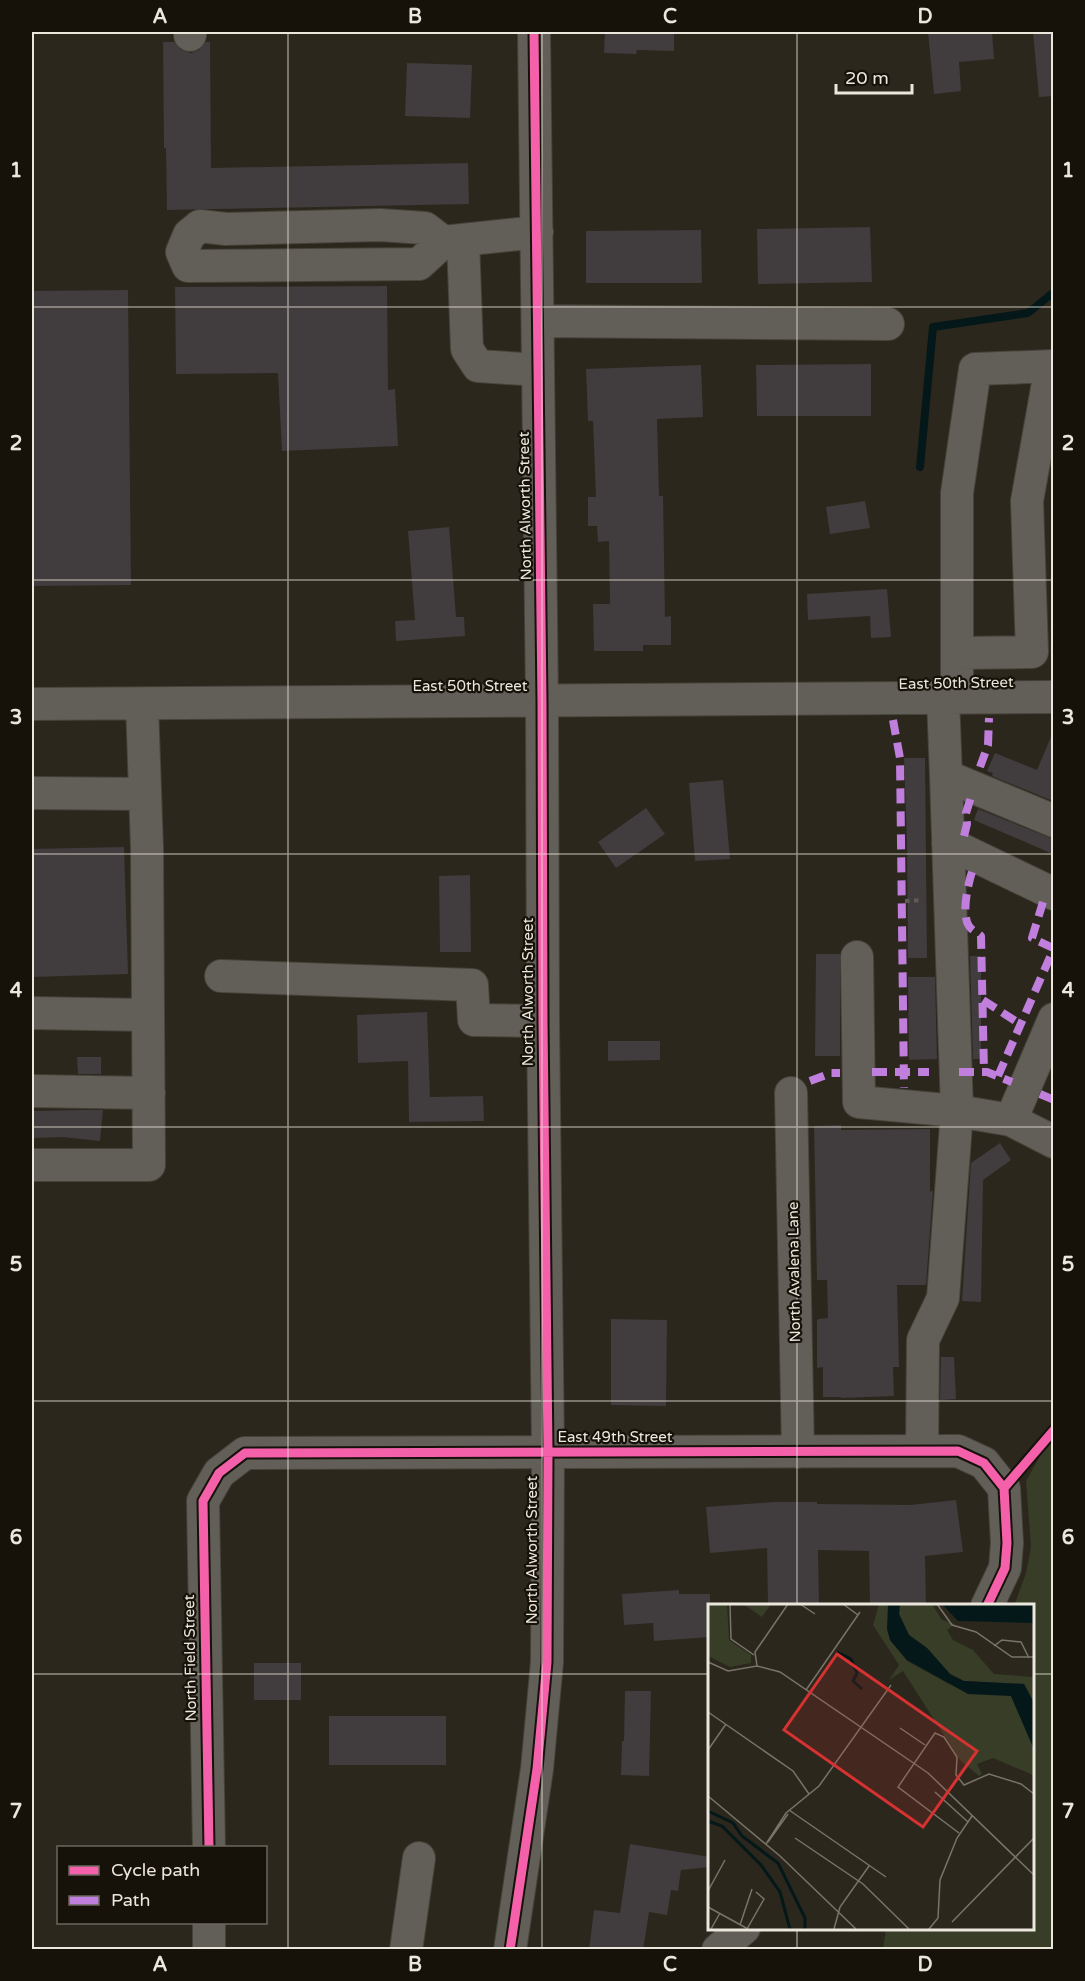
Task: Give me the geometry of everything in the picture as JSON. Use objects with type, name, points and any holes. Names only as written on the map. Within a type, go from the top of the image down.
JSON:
[{"type":"street","name":"North Alworth Street","points":[[510,1950],[537,1769],[547,1662],[548,1452],[543,1021],[543,701],[534,32]]},
{"type":"street","points":[[453,241],[424,228],[380,225],[226,230],[200,226],[189,234],[182,252],[188,266],[419,264],[453,241],[537,232]]},
{"type":"street","points":[[453,241],[467,349],[478,366],[538,370]]},
{"type":"street","points":[[538,321],[888,324]]},
{"type":"street","points":[[922,1451],[923,1340],[943,1298],[957,1111],[946,776],[950,698],[957,653],[957,493],[975,369],[1052,366],[1027,501],[1032,652],[957,653]]},
{"type":"street","name":"East 50th Street","points":[[32,704],[1053,697]]},
{"type":"street","points":[[32,1165],[149,1165],[142,704]]},
{"type":"street","points":[[946,776],[1053,821]]},
{"type":"street","points":[[32,793],[144,794]]},
{"type":"street","points":[[948,843],[1053,894]]},
{"type":"street","points":[[857,957],[859,1102],[957,1111],[1011,1120],[1053,1142]]},
{"type":"street","points":[[221,976],[472,985],[474,1020],[543,1021]]},
{"type":"street","points":[[32,1013],[148,1015]]},
{"type":"street","points":[[1011,1120],[1053,1019]]},
{"type":"street","points":[[32,1091],[149,1093]]},
{"type":"street","name":"North Avalena Lane","points":[[791,1093],[798,1452]]},
{"type":"street","name":"East 49th Street","points":[[219,1473],[245,1453],[958,1451],[984,1464],[1004,1488],[1007,1543],[1005,1568],[988,1604]]},
{"type":"street","name":"North Field Street","points":[[209,1846],[203,1501],[219,1473]]},
{"type":"street","points":[[406,1950],[419,1858]]},
{"type":"street","points":[[209,1924],[209,1950]]},
{"type":"street","points":[[718,1950],[743,1930]]},
{"type":"path","points":[[905,901],[927,900]]},
{"type":"green space","points":[[1053,1433],[1053,1949],[883,1949],[886,1930],[1034,1930],[1034,1604],[1015,1604],[1026,1573],[1031,1547],[1026,1481]]},
{"type":"building","points":[[605,32],[674,32],[674,51],[637,50],[636,54],[604,53]]},
{"type":"building","points":[[928,32],[992,32],[994,59],[959,62],[961,91],[934,94]]},
{"type":"building","points":[[1033,32],[1053,32],[1053,96],[1039,97]]},
{"type":"building","points":[[163,42],[174,42],[181,50],[191,53],[199,50],[206,42],[210,42],[211,168],[468,163],[469,204],[167,210]]},
{"type":"building","points":[[407,63],[472,65],[470,118],[405,116]]},
{"type":"building","points":[[870,227],[872,282],[758,284],[757,229]]},
{"type":"building","points":[[701,230],[702,283],[586,283],[586,231]]},
{"type":"building","points":[[387,286],[388,390],[395,389],[398,446],[282,451],[278,373],[176,374],[175,287]]},
{"type":"building","points":[[128,290],[131,585],[32,586],[32,291]]},
{"type":"building","points":[[871,364],[871,416],[757,416],[756,365]]},
{"type":"building","points":[[701,365],[703,417],[657,419],[659,496],[663,496],[665,617],[671,616],[671,645],[643,645],[643,651],[594,651],[593,604],[610,604],[609,541],[598,542],[597,526],[588,526],[588,497],[596,497],[593,421],[588,421],[586,369]]},
{"type":"building","points":[[865,501],[870,528],[830,534],[826,507]]},
{"type":"building","points":[[449,527],[456,617],[464,617],[465,636],[396,641],[395,621],[415,620],[408,531]]},
{"type":"building","points":[[887,589],[891,637],[871,638],[870,616],[808,620],[807,594]]},
{"type":"building","points":[[1053,732],[1053,801],[992,776],[993,773],[987,771],[995,753],[1037,770]]},
{"type":"building","points":[[904,758],[925,758],[927,958],[908,958]]},
{"type":"building","points":[[723,780],[730,859],[695,861],[689,783]]},
{"type":"building","points":[[646,808],[665,834],[616,868],[598,842]]},
{"type":"building","points":[[978,809],[1053,839],[1053,854],[974,820]]},
{"type":"building","points":[[124,847],[128,974],[32,977],[32,849]]},
{"type":"building","points":[[470,875],[471,952],[440,952],[439,876]]},
{"type":"building","points":[[816,954],[840,954],[840,1056],[815,1056]]},
{"type":"building","points":[[970,956],[981,956],[981,1059],[973,1059]]},
{"type":"building","points":[[908,977],[935,977],[937,1059],[909,1060]]},
{"type":"building","points":[[427,1012],[430,1097],[483,1096],[484,1121],[409,1122],[408,1061],[358,1063],[357,1015]]},
{"type":"building","points":[[608,1041],[660,1041],[660,1060],[608,1061]]},
{"type":"building","points":[[77,1057],[101,1057],[101,1074],[78,1074]]},
{"type":"building","points":[[103,1110],[100,1141],[62,1137],[34,1138],[34,1111]]},
{"type":"building","points":[[841,1125],[841,1130],[930,1129],[930,1192],[933,1190],[926,1285],[897,1285],[899,1367],[893,1367],[894,1396],[823,1397],[823,1367],[817,1368],[817,1320],[828,1318],[827,1280],[817,1280],[814,1126]]},
{"type":"building","points":[[1000,1143],[1011,1160],[983,1180],[981,1302],[962,1301],[971,1163]]},
{"type":"building","points":[[611,1319],[667,1320],[666,1406],[611,1405]]},
{"type":"building","points":[[941,1357],[954,1357],[956,1399],[940,1400]]},
{"type":"building","points":[[956,1500],[963,1552],[925,1556],[926,1604],[870,1604],[869,1551],[818,1550],[819,1604],[768,1604],[767,1548],[710,1553],[706,1507],[774,1502],[911,1505]]},
{"type":"building","points":[[679,1590],[679,1594],[710,1594],[708,1637],[654,1641],[653,1623],[624,1625],[622,1594]]},
{"type":"building","points":[[254,1663],[301,1663],[301,1700],[254,1700]]},
{"type":"building","points":[[625,1691],[651,1691],[649,1776],[621,1775]]},
{"type":"building","points":[[329,1716],[446,1716],[446,1765],[329,1765]]},
{"type":"building","points":[[630,1844],[708,1857],[708,1867],[681,1870],[678,1891],[671,1890],[667,1915],[649,1912],[643,1950],[589,1950],[594,1910],[620,1913]]},
{"type":"waterway","points":[[920,467],[933,327],[1028,313],[1054,292]]},
{"type":"marked path","points":[[980,767],[988,745],[989,718]]},
{"type":"marked path","points":[[893,720],[900,758],[904,1088]]},
{"type":"marked path","points":[[964,836],[967,824],[966,813],[971,797]]},
{"type":"marked path","points":[[972,872],[965,907],[970,928],[981,936],[984,1072]]},
{"type":"marked path","points":[[1043,902],[1032,938],[1053,948]]},
{"type":"marked path","points":[[998,1076],[1054,948]]},
{"type":"marked path","points":[[983,1000],[1020,1024]]},
{"type":"marked path","points":[[872,1072],[929,1072]]},
{"type":"marked path","points":[[959,1072],[987,1072],[1012,1082]]},
{"type":"marked path","points":[[810,1081],[831,1073],[840,1073]]},
{"type":"marked path","points":[[1040,1094],[1054,1100]]},
{"type":"cycle path","points":[[510,1950],[537,1769],[547,1662],[548,1452],[534,32]]},
{"type":"cycle path","points":[[1004,1488],[1054,1430]]},
{"type":"cycle path","points":[[209,1846],[203,1501],[219,1473],[245,1453],[958,1451],[984,1463],[1004,1488]]},
{"type":"cycle path","points":[[988,1604],[1005,1568],[1007,1543],[1004,1488]]}]
